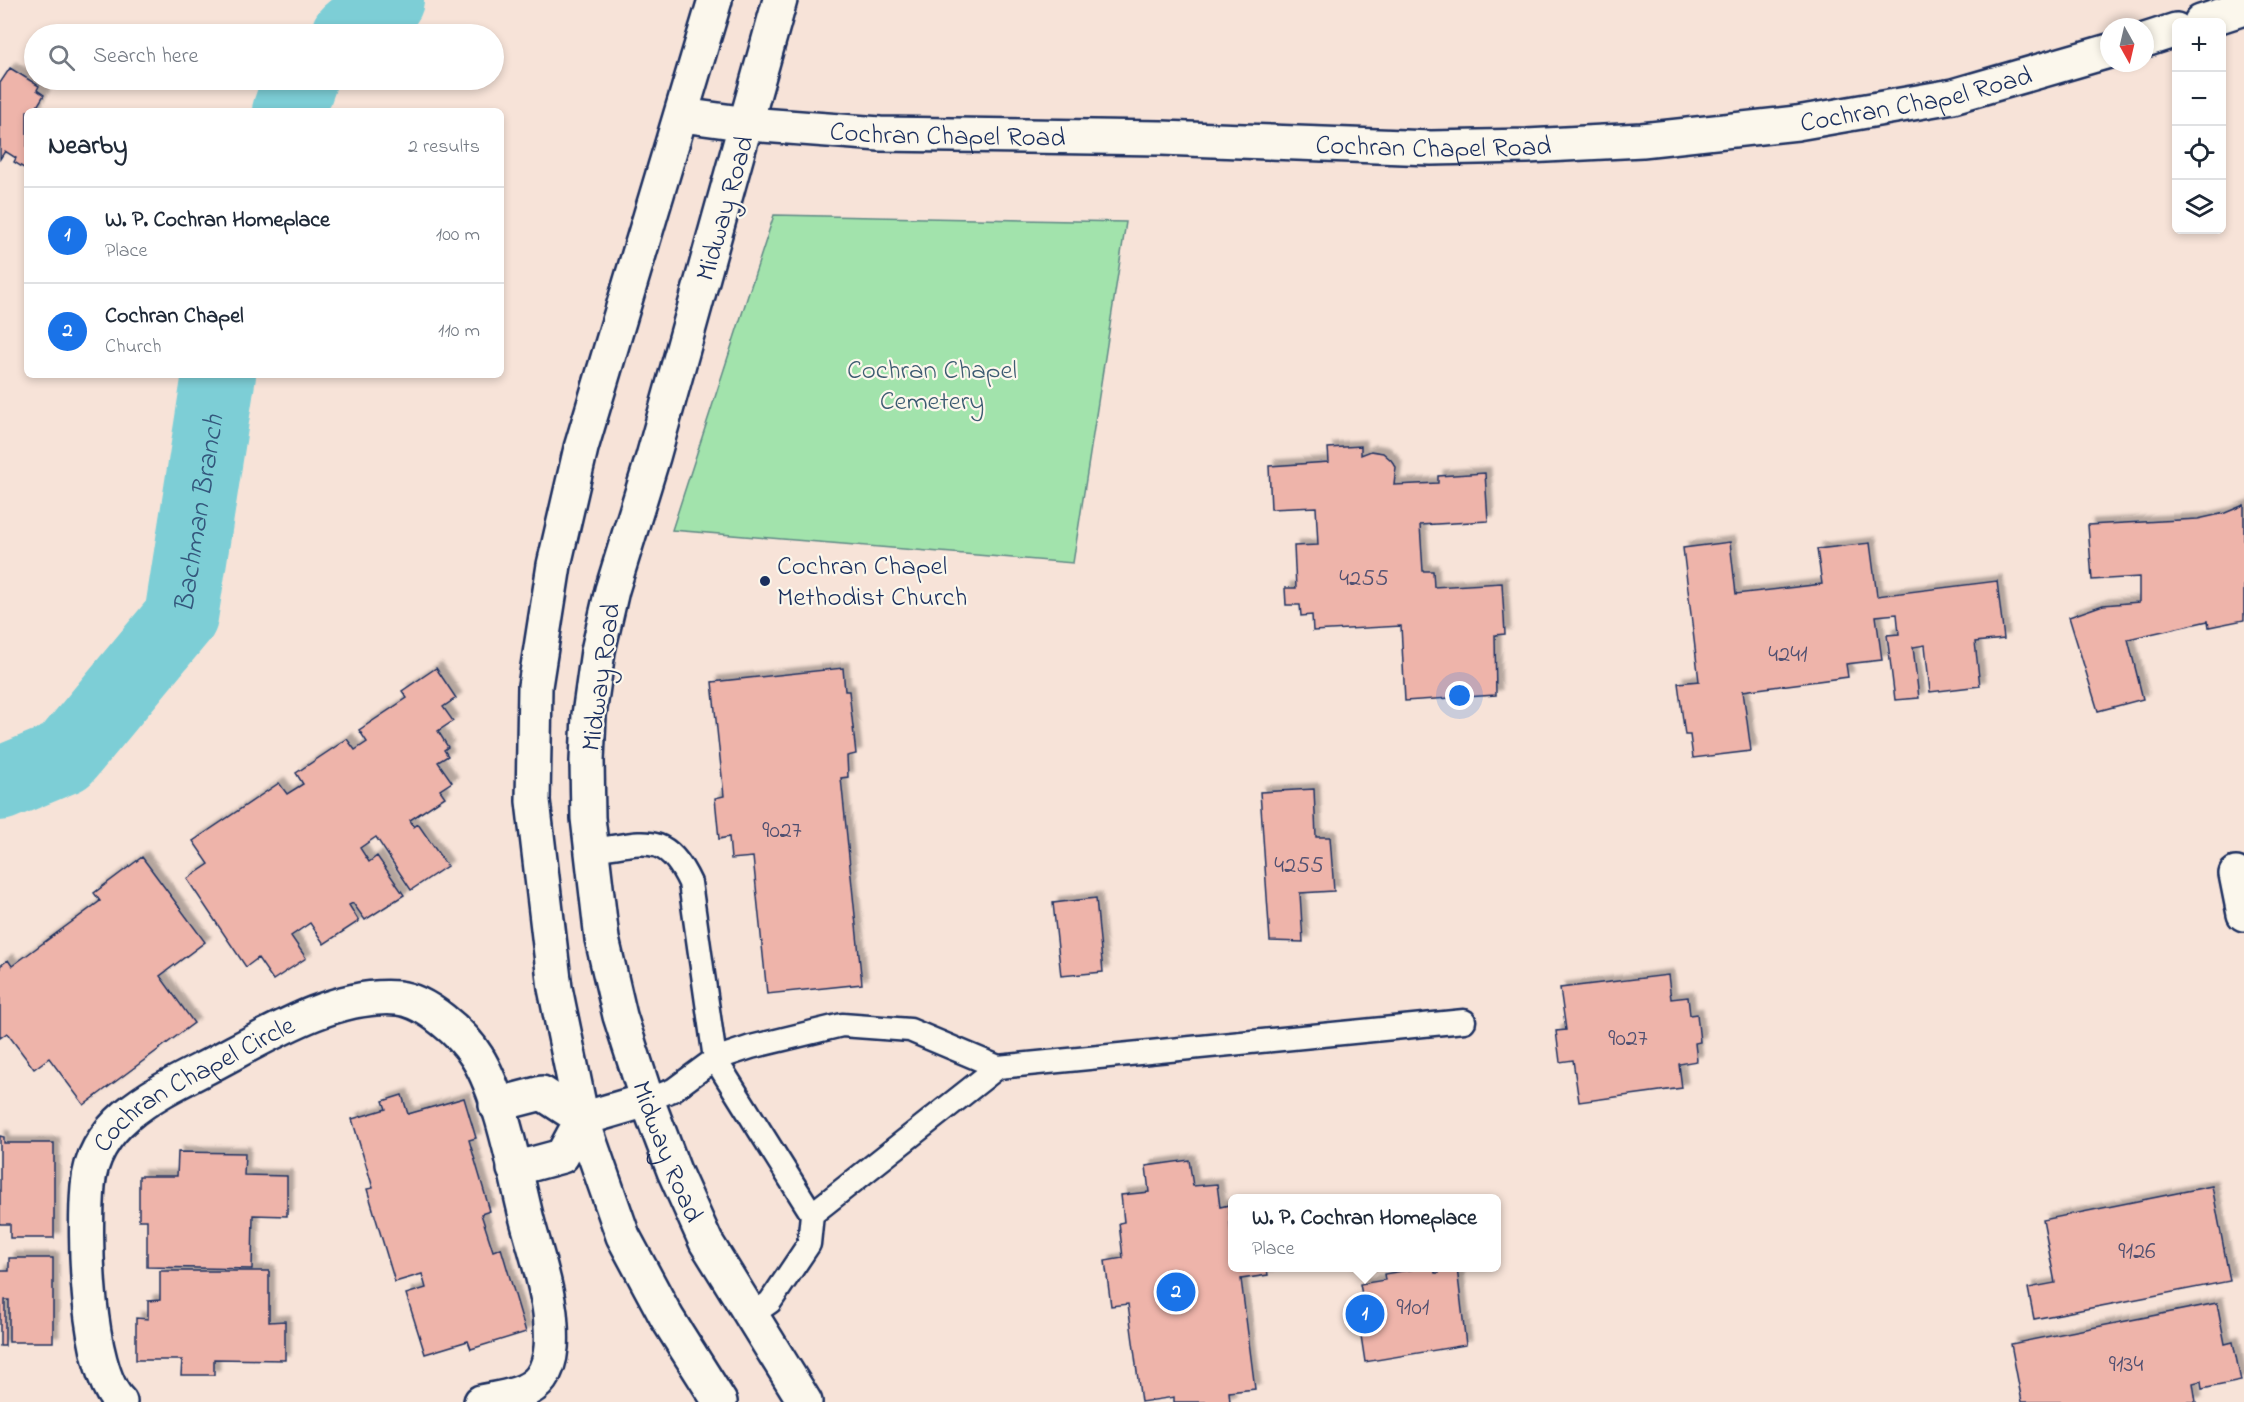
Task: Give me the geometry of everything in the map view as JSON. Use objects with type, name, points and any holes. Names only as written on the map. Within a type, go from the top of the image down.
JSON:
[{"type":"main road","name":"Midway Road","points":[[715,0],[581,448],[554,565],[535,687],[533,801],[555,988],[582,1119],[622,1236],[667,1318],[720,1402]]},
{"type":"main road","name":"Midway Road","points":[[780,0],[748,124],[653,457],[612,590],[598,651],[589,715],[588,818],[602,939],[620,1016],[647,1100],[674,1171],[706,1242],[805,1402]]},
{"type":"main road","points":[[2213,18],[2244,8]]},
{"type":"main road","points":[[2154,37],[2172,31]]},
{"type":"main road","name":"Cochran Chapel Road","points":[[682,115],[748,124],[880,134],[1161,138],[1431,148],[1527,146],[1642,140],[1797,123],[1953,96],[2100,54]]},
{"type":"main road","points":[[2236,874],[2244,914]]},
{"type":"main road","name":"Cochran Chapel Circle","points":[[120,1402],[103,1377],[90,1300],[84,1226],[89,1169],[104,1137],[134,1109],[180,1081],[279,1030],[346,1001],[401,998],[430,1012],[458,1031],[478,1058],[496,1105],[548,1303],[552,1350],[541,1379],[516,1395],[481,1402]]},
{"type":"main road","points":[[496,1105],[542,1093],[582,1119]]},
{"type":"main road","points":[[514,1169],[562,1156],[582,1119],[647,1100]]},
{"type":"lane","points":[[592,850],[652,843],[669,850],[681,863],[690,883],[715,1059],[812,1214],[809,1244],[770,1302],[750,1316]]},
{"type":"lane","points":[[647,1100],[673,1090],[715,1059],[751,1047],[842,1025],[910,1030],[998,1067],[1464,1021]]},
{"type":"lane","points":[[812,1214],[998,1067]]},
{"type":"green space","name":"Cochran Chapel Cemetery","points":[[774,215],[1126,222],[1073,563],[672,530]]},
{"type":"building","points":[[10,68],[24,77],[24,90],[37,90],[44,95],[36,108],[24,108],[24,168],[14,162],[16,158],[5,151],[0,159],[0,83]]},
{"type":"building","points":[[1361,446],[1361,455],[1371,451],[1383,453],[1391,460],[1396,467],[1394,485],[1438,483],[1438,476],[1485,473],[1488,521],[1420,525],[1423,571],[1433,571],[1434,587],[1502,583],[1505,634],[1495,635],[1496,695],[1405,701],[1401,626],[1313,631],[1312,615],[1301,616],[1300,605],[1286,605],[1285,588],[1296,588],[1294,546],[1318,545],[1316,507],[1271,509],[1269,466],[1329,462],[1328,448]]},
{"type":"building","points":[[2244,505],[2244,620],[2209,627],[2208,621],[2128,639],[2143,699],[2098,711],[2069,617],[2103,605],[2139,602],[2139,577],[2092,580],[2088,525],[2198,519],[2225,513]]},
{"type":"building","points":[[1730,542],[1736,594],[1822,584],[1817,549],[1870,543],[1877,596],[1997,581],[2004,639],[1975,642],[1980,686],[1930,692],[1925,645],[1913,647],[1919,698],[1895,700],[1887,635],[1899,634],[1897,614],[1876,616],[1882,660],[1846,664],[1848,677],[1743,691],[1751,751],[1693,758],[1690,735],[1685,735],[1678,683],[1699,681],[1683,548]]},
{"type":"building","points":[[436,668],[456,698],[443,707],[453,721],[438,731],[448,747],[444,750],[448,756],[438,762],[452,782],[440,790],[445,797],[410,820],[414,827],[418,824],[447,866],[411,890],[376,837],[360,848],[369,862],[377,856],[404,895],[365,920],[353,903],[349,905],[359,921],[324,944],[310,923],[291,936],[306,958],[273,980],[258,958],[246,967],[187,879],[209,864],[193,841],[279,783],[287,794],[303,784],[296,773],[347,739],[355,750],[367,742],[359,730],[407,698],[402,691]]},
{"type":"building","points":[[843,668],[845,691],[849,691],[856,754],[847,756],[848,777],[841,778],[862,984],[767,994],[753,857],[731,859],[729,837],[719,839],[715,798],[724,796],[712,682]]},
{"type":"building","points":[[1314,789],[1316,837],[1330,837],[1334,891],[1300,893],[1303,942],[1270,941],[1260,792]]},
{"type":"building","points":[[142,857],[205,942],[160,976],[194,1023],[84,1105],[49,1058],[34,1069],[7,1033],[0,1038],[0,966],[8,960],[12,966],[100,901],[94,893]]},
{"type":"building","points":[[1096,898],[1103,972],[1061,976],[1053,903]]},
{"type":"building","points":[[1668,975],[1671,999],[1688,997],[1690,1015],[1697,1014],[1700,1042],[1695,1043],[1697,1061],[1679,1064],[1682,1088],[1579,1102],[1573,1060],[1560,1062],[1556,1031],[1566,1030],[1560,988]]},
{"type":"building","points":[[402,1095],[408,1114],[464,1098],[476,1138],[469,1140],[490,1211],[481,1214],[493,1251],[501,1248],[526,1332],[471,1349],[468,1341],[425,1354],[406,1294],[426,1288],[422,1274],[395,1282],[367,1189],[373,1188],[352,1119],[386,1109],[383,1101]]},
{"type":"building","points":[[0,1136],[4,1137],[4,1143],[54,1143],[54,1238],[10,1238],[10,1224],[0,1224]]},
{"type":"building","points":[[178,1152],[245,1153],[244,1175],[287,1176],[287,1216],[253,1215],[252,1269],[147,1267],[147,1220],[139,1220],[139,1176],[177,1176]]},
{"type":"building","points":[[1189,1160],[1193,1186],[1217,1184],[1220,1207],[1228,1205],[1228,1272],[1268,1272],[1268,1275],[1241,1279],[1255,1389],[1229,1392],[1230,1402],[1174,1402],[1174,1397],[1141,1402],[1128,1304],[1111,1306],[1105,1261],[1123,1258],[1119,1223],[1124,1222],[1121,1195],[1149,1192],[1146,1166]]},
{"type":"building","points":[[2212,1186],[2230,1281],[2034,1319],[2028,1288],[2055,1283],[2043,1220]]},
{"type":"building","points":[[9,1258],[53,1258],[53,1342],[9,1342],[9,1300],[5,1300],[5,1346],[0,1346],[0,1271],[9,1271]]},
{"type":"building","points":[[160,1271],[269,1271],[269,1322],[285,1321],[285,1360],[214,1359],[214,1375],[181,1375],[182,1360],[136,1360],[136,1318],[148,1319],[148,1301],[160,1300]]},
{"type":"building","points":[[1457,1272],[1466,1345],[1365,1362],[1360,1329],[1368,1327],[1360,1284],[1385,1280],[1384,1274]]},
{"type":"building","points":[[2217,1303],[2225,1344],[2233,1342],[2241,1381],[2202,1389],[2201,1381],[2193,1383],[2196,1402],[2022,1402],[2011,1344]]},
{"type":"waterway","name":"Bachman Branch","points":[[359,24],[387,0]]},
{"type":"waterway","name":"Bachman Branch","points":[[290,108],[296,90]]},
{"type":"waterway","name":"Bachman Branch","points":[[0,784],[65,757],[181,617],[219,378]]},
{"type":"place","name":"Cochran Chapel Methodist Church","points":[[765,581]]},
{"type":"place","name":"Cochran Chapel","points":[[1176,1292]]},
{"type":"place","name":"W. P. Cochran Homeplace","points":[[1365,1314]]}]
